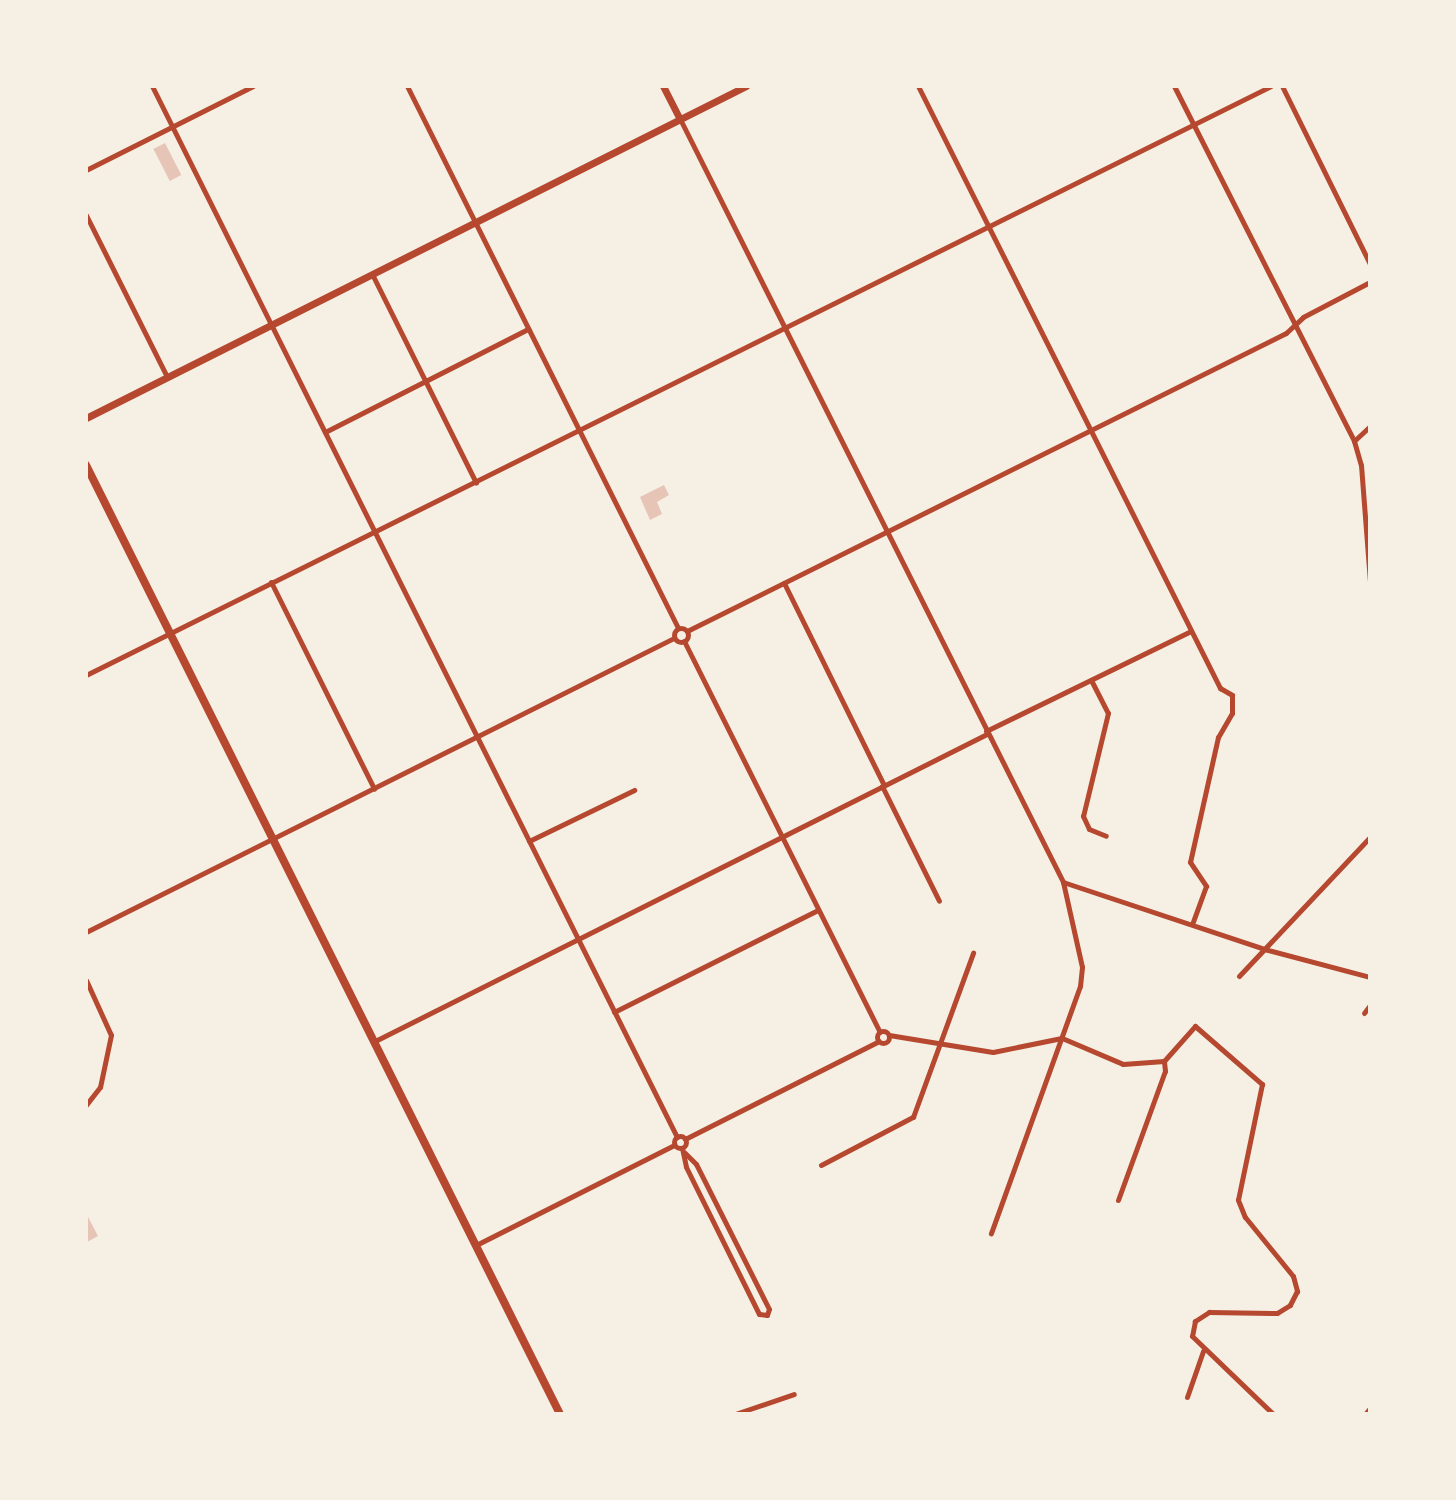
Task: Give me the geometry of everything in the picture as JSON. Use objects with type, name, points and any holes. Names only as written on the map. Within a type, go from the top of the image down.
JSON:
[{"type":"main road","points":[[86,465],[560,1414]]},
{"type":"street","points":[[152,86],[677,1137],[674,1145],[476,1245]]},
{"type":"street","points":[[86,170],[253,86]]},
{"type":"street","points":[[407,86],[678,628],[687,631],[1091,431],[1295,325],[1370,282]]},
{"type":"street","points":[[663,86],[1063,882],[1082,967],[1062,1038],[991,1233]]},
{"type":"street","points":[[86,418],[746,86]]},
{"type":"street","points":[[918,86],[1220,688],[1232,695],[1232,713],[1218,737],[1190,862],[1206,886],[1193,922]]},
{"type":"street","points":[[1174,86],[1354,441],[1361,465],[1370,581]]},
{"type":"street","points":[[86,675],[1271,86]]},
{"type":"street","points":[[1282,86],[1370,264]]},
{"type":"street","points":[[86,215],[168,378]]},
{"type":"street","points":[[372,274],[476,483]]},
{"type":"street","points":[[325,432],[528,329]]},
{"type":"street","points":[[1354,441],[1370,426]]},
{"type":"street","points":[[271,582],[374,789]]},
{"type":"street","points":[[784,583],[939,901]]},
{"type":"street","points":[[86,932],[674,638],[678,628]]},
{"type":"street","points":[[687,631],[684,641],[780,839],[880,1032],[879,1041]]},
{"type":"street","points":[[374,1042],[1191,631]]},
{"type":"street","points":[[674,638],[684,641]]},
{"type":"street","points":[[1091,680],[1108,713],[1083,816],[1089,829],[1106,836]]},
{"type":"street","points":[[529,841],[634,790]]},
{"type":"street","points":[[1239,976],[1370,837]]},
{"type":"street","points":[[1063,882],[1193,922],[1264,949],[1370,977]]},
{"type":"street","points":[[614,1012],[818,910]]},
{"type":"street","points":[[821,1165],[913,1117],[973,953]]},
{"type":"street","points":[[86,980],[111,1040],[100,1087],[86,1105]]},
{"type":"street","points":[[1364,1013],[1370,1005]]},
{"type":"street","points":[[880,1032],[943,1040],[993,1052],[1062,1038],[1123,1064],[1164,1061],[1195,1026],[1262,1084],[1238,1200],[1245,1217],[1297,1286],[1290,1305],[1277,1313],[1225,1308],[1199,1318],[1192,1336],[1203,1351],[1273,1414]]},
{"type":"street","points":[[677,1137],[685,1139],[879,1041],[885,1042],[889,1035]]},
{"type":"street","points":[[1118,1200],[1165,1071],[1164,1061]]},
{"type":"street","points":[[674,1145],[684,1150],[703,1177],[769,1309],[767,1315],[759,1314],[686,1167],[684,1150],[685,1139]]},
{"type":"street","points":[[1187,1397],[1203,1351]]},
{"type":"street","points":[[735,1414],[794,1394]]},
{"type":"street","points":[[1365,1414],[1370,1408]]},
{"type":"building","points":[[165,143],[181,175],[170,181],[153,149]]},
{"type":"building","points":[[664,485],[669,495],[657,502],[662,514],[650,520],[640,497]]},
{"type":"building","points":[[86,1213],[98,1236],[87,1242],[86,1250]]}]
